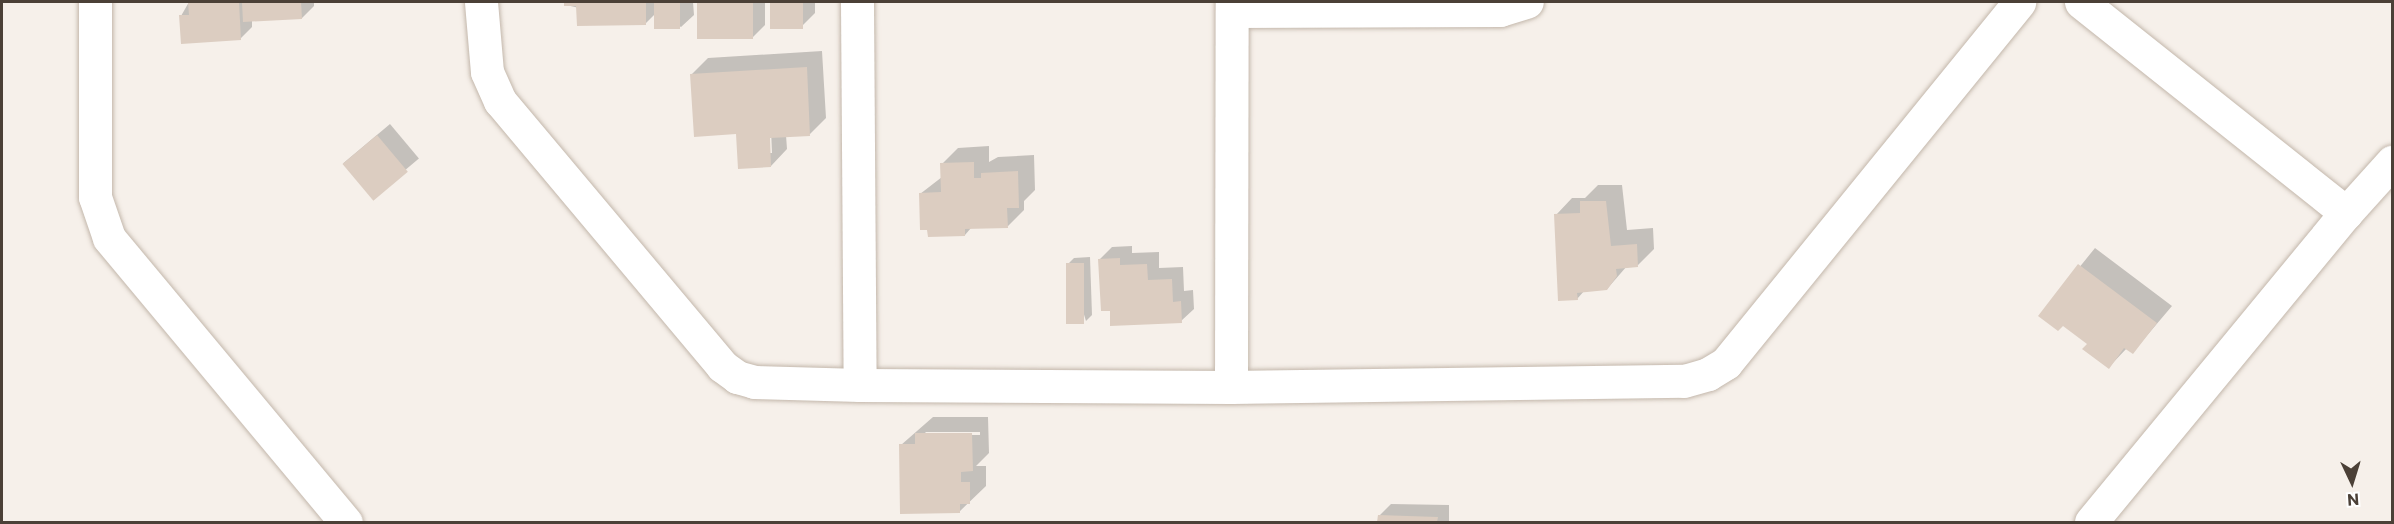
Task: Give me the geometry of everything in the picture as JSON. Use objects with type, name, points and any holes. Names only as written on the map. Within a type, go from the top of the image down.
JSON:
[{"type":"street","points":[[95,2],[95,197],[109,238],[346,522]]},
{"type":"street","points":[[481,2],[487,72],[500,101],[722,366],[737,377],[754,382],[860,386],[1231,387],[1684,381],[1708,374],[1726,363],[2019,2]]},
{"type":"street","points":[[857,2],[860,386]]},
{"type":"street","points":[[1231,387],[1232,6],[1500,10],[1527,2]]},
{"type":"street","points":[[2081,2],[2346,213]]},
{"type":"street","points":[[2091,522],[2346,213],[2392,162]]},
{"type":"building","points":[[188,2],[239,2],[241,40],[181,44],[179,15],[189,15]]},
{"type":"building","points":[[242,2],[301,2],[302,19],[243,22]]},
{"type":"building","points":[[564,2],[646,2],[646,25],[577,26],[576,6],[564,6]]},
{"type":"building","points":[[654,2],[680,2],[680,29],[654,29]]},
{"type":"building","points":[[697,2],[753,2],[753,39],[697,39]]},
{"type":"building","points":[[770,2],[803,2],[803,29],[770,29]]},
{"type":"building","points":[[807,67],[810,136],[770,138],[771,167],[738,169],[736,134],[694,137],[690,74]]},
{"type":"building","points":[[377,135],[408,172],[373,201],[343,164]]},
{"type":"building","points":[[974,162],[974,178],[981,178],[981,173],[1018,171],[1019,208],[1007,208],[1008,228],[965,229],[965,236],[928,237],[927,230],[920,230],[919,193],[941,192],[940,163]]},
{"type":"building","points":[[1580,201],[1606,201],[1611,246],[1637,244],[1638,267],[1616,269],[1617,276],[1607,290],[1577,293],[1578,300],[1558,301],[1554,214],[1580,213]]},
{"type":"building","points":[[1120,258],[1120,265],[1147,264],[1148,280],[1172,279],[1173,302],[1181,301],[1182,323],[1110,326],[1110,311],[1101,311],[1098,259]]},
{"type":"building","points":[[1066,263],[1084,263],[1084,324],[1066,324]]},
{"type":"building","points":[[2078,264],[2157,323],[2133,354],[2124,348],[2109,369],[2082,349],[2087,344],[2063,326],[2058,331],[2038,316]]},
{"type":"building","points":[[915,433],[972,433],[973,471],[961,472],[961,482],[970,482],[970,504],[960,504],[960,513],[900,514],[899,444],[915,444]]},
{"type":"building","points":[[1378,515],[1438,517],[1437,522],[1377,522]]}]
